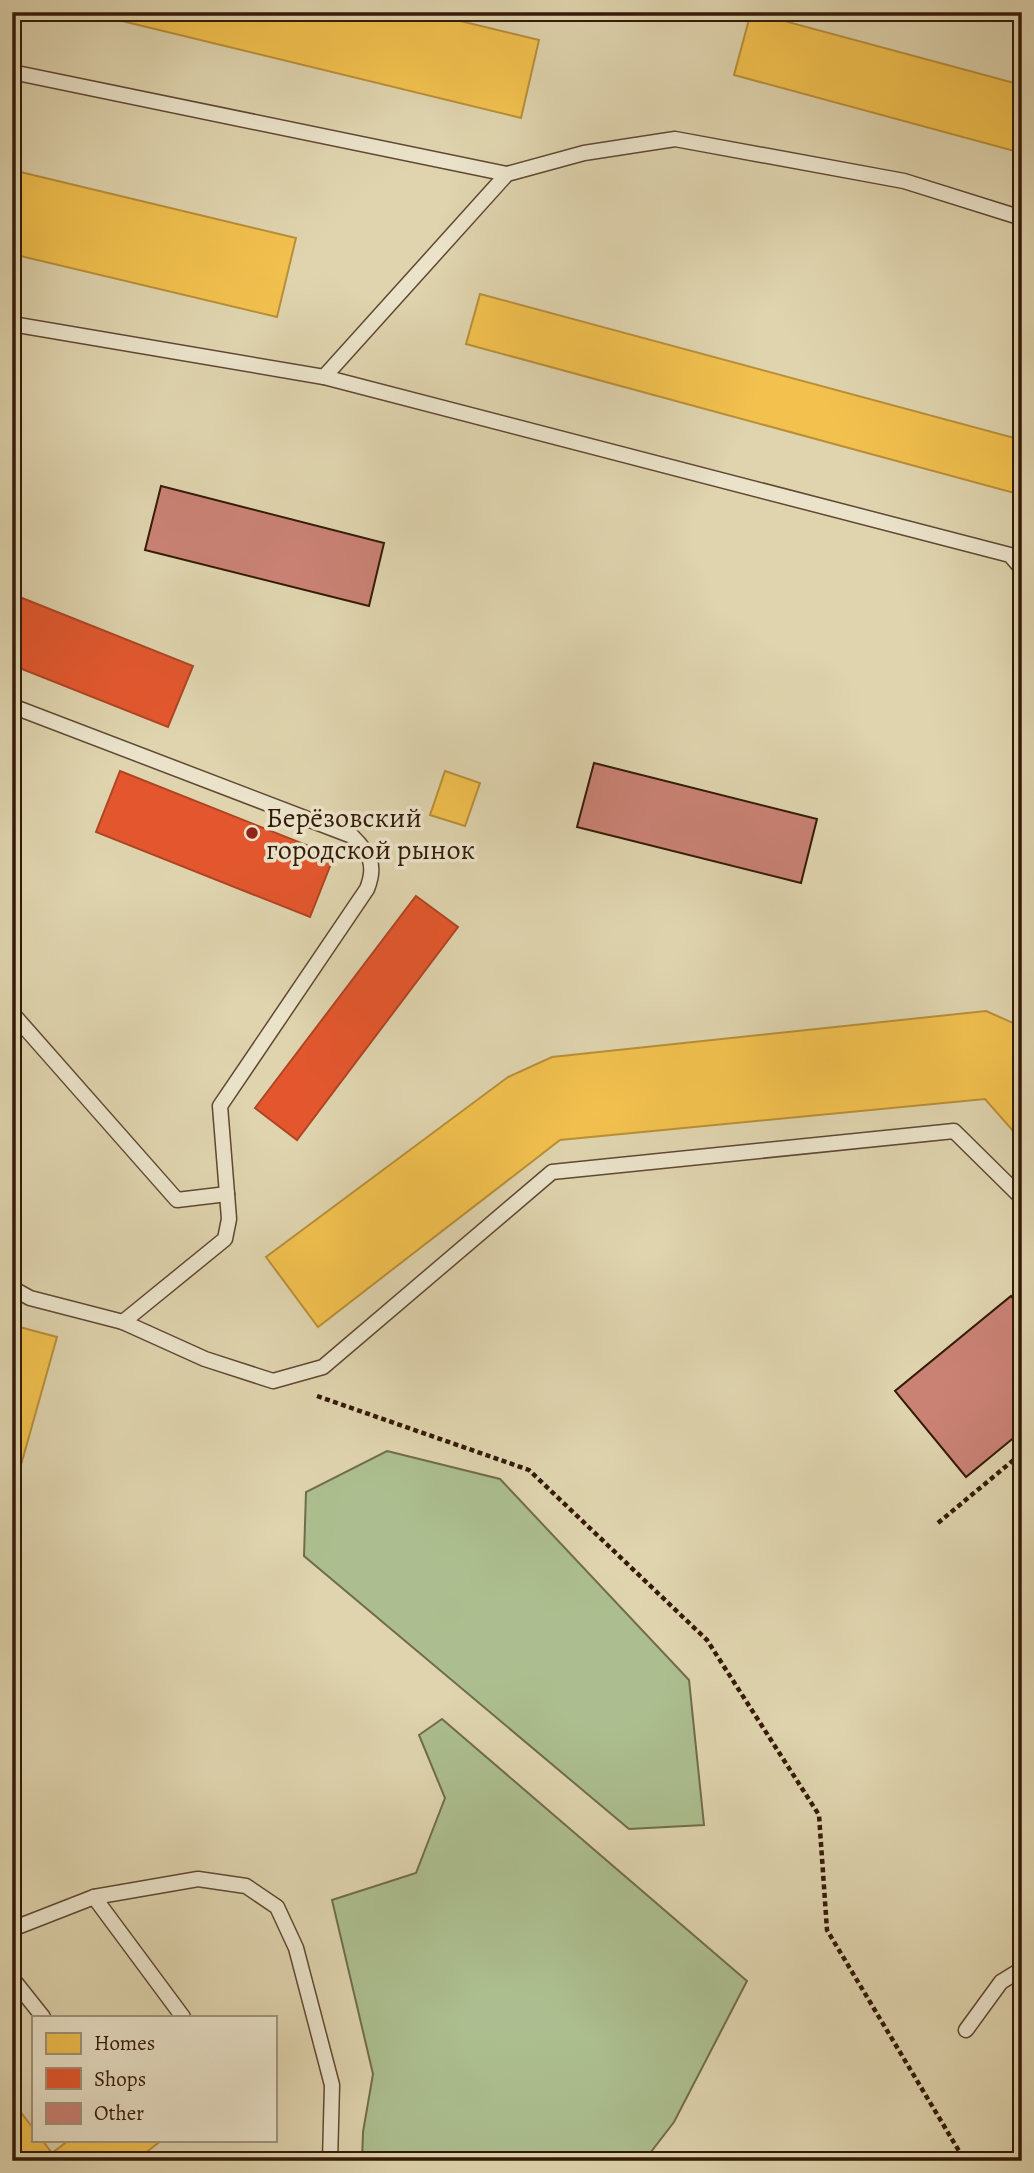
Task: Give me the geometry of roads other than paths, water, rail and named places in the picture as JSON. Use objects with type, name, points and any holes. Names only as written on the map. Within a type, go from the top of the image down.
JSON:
[{"type":"lane","points":[[12,72],[507,174],[584,153],[675,139],[904,181],[1022,218]]},
{"type":"lane","points":[[324,377],[507,174]]},
{"type":"lane","points":[[12,324],[324,377],[1010,555],[1022,569]]},
{"type":"lane","points":[[12,706],[352,836],[369,853],[371,878],[367,890],[220,1105],[229,1219],[225,1239],[123,1322]]},
{"type":"lane","points":[[12,1013],[177,1200],[227,1194]]},
{"type":"lane","points":[[12,1288],[30,1298],[123,1322],[205,1359],[274,1381],[323,1367],[552,1172],[954,1130],[1022,1198]]},
{"type":"lane","points":[[12,1929],[93,1897],[198,1879],[246,1886],[277,1908],[296,1948],[332,2085],[330,2161]]},
{"type":"lane","points":[[93,1897],[182,2016]]},
{"type":"lane","points":[[966,2030],[1001,1982],[1022,1969]]},
{"type":"lane","points":[[12,1978],[42,2016]]},
{"type":"place","name":"Берёзовский городской рынок","points":[[252,833]]}]
